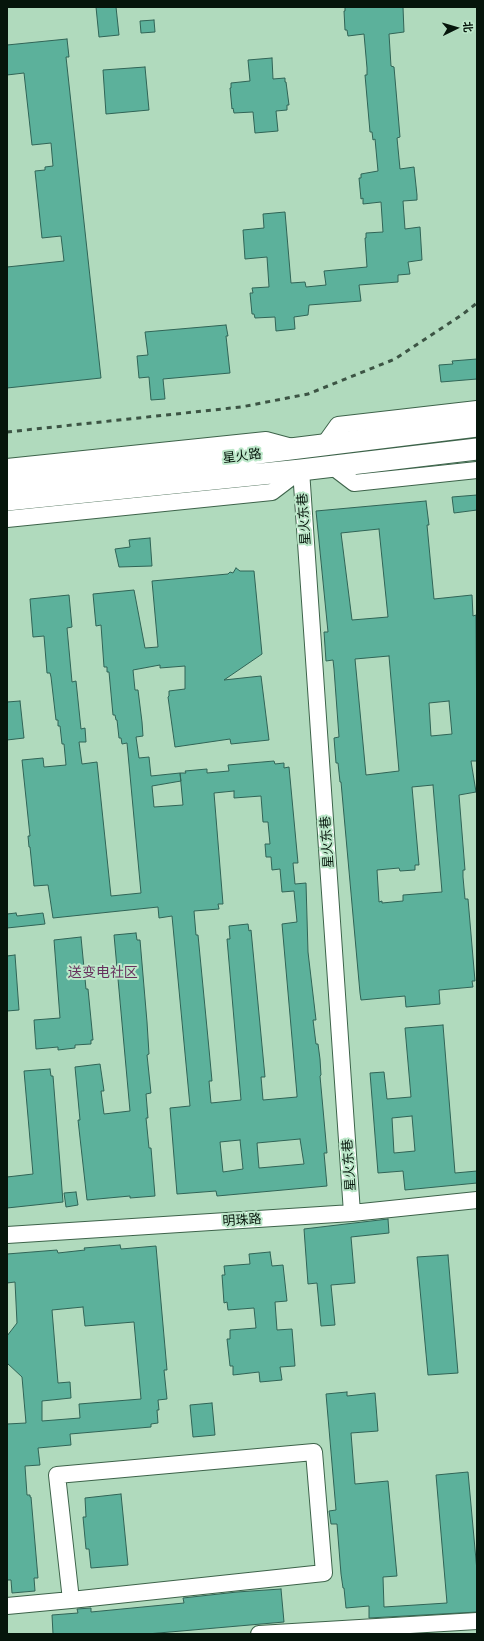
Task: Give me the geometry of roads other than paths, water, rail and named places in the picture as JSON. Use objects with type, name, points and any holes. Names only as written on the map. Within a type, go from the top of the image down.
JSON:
[{"type":"main road","name":"星火路","points":[[7,484],[477,426]]},
{"type":"main road","name":"星火路","points":[[7,500],[301,470],[477,449]]},
{"type":"street","points":[[323,446],[338,426],[477,409]]},
{"type":"street","points":[[7,467],[266,440],[297,449]]},
{"type":"street","points":[[333,466],[354,483],[477,470]]},
{"type":"street","points":[[7,518],[272,492],[301,470]]},
{"type":"street","name":"星火东巷","points":[[301,470],[352,1213]]},
{"type":"street","name":"明珠路","points":[[7,1235],[352,1213],[477,1200]]},
{"type":"street","points":[[7,1606],[71,1600],[324,1573],[314,1452],[57,1475],[71,1600]]},
{"type":"street","points":[[259,1634],[477,1621]]},
{"type":"railway","points":[[7,432],[241,407],[308,394],[395,359],[477,303]]},
{"type":"district","name":"送变电社区","points":[[103,972]]}]
